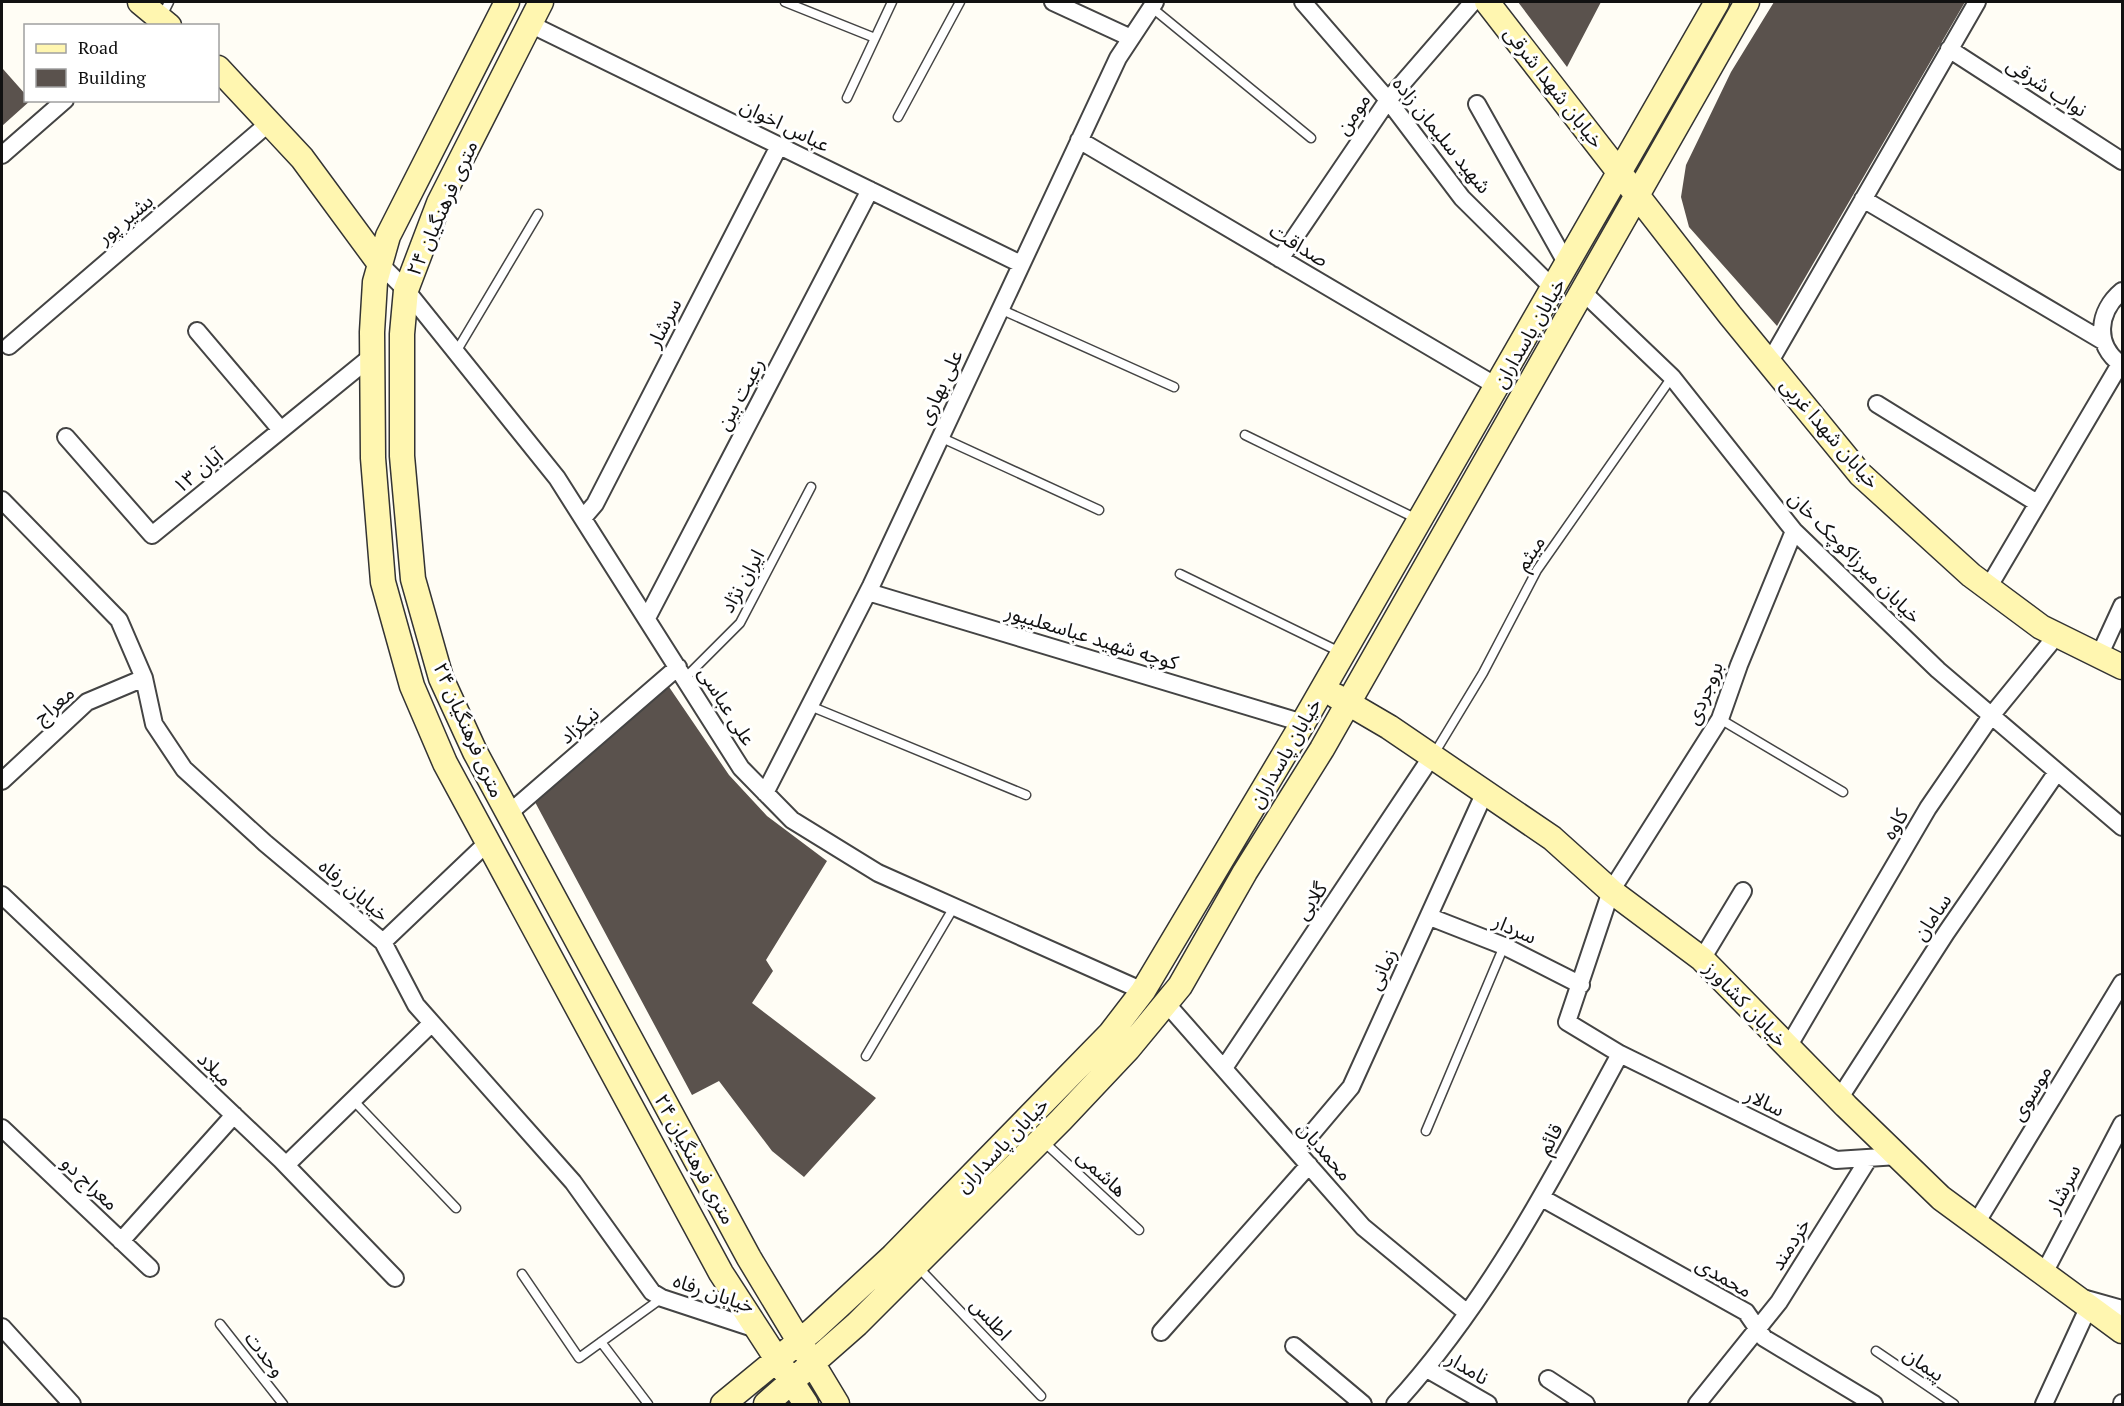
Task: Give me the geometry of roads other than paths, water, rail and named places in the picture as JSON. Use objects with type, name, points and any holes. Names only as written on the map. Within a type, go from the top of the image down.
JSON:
[{"type":"main road","points":[[140,2],[163,18]]},
{"type":"main road","name":"۲۴ متری فرهنگیان","points":[[541,2],[439,203],[406,290],[402,334],[402,456],[413,579],[441,678],[475,752],[749,1258],[837,1404]]},
{"type":"main road","name":"خیابان شهدا شرقی","points":[[1486,2],[1638,195]]},
{"type":"main road","name":"خیابان پاسداران","points":[[723,1404],[800,1340],[909,1239],[1110,1034],[1143,991],[1323,689],[1568,266],[1717,2]]},
{"type":"main road","points":[[1638,195],[1747,2]]},
{"type":"main road","points":[[505,5],[530,24]]},
{"type":"main road","name":"۲۴ متری فرهنگیان","points":[[505,5],[388,236],[375,282],[372,356],[373,458],[383,582],[412,686],[445,763],[721,1273],[806,1404]]},
{"type":"main road","points":[[219,69],[302,158],[380,264]]},
{"type":"main road","name":"خیابان پاسداران","points":[[766,1404],[917,1265],[1128,1049],[1179,986],[1348,704],[1638,195]]},
{"type":"main road","name":"خیابان شهدا غربی","points":[[1638,195],[1860,474],[1988,588],[2041,627],[2122,667]]},
{"type":"main road","name":"خیابان کشاورز","points":[[1323,689],[1432,756],[1552,838],[1611,891],[1702,959],[1788,1047],[1843,1093],[1898,1156],[1941,1198],[2122,1331]]},
{"type":"street","points":[[1053,2],[1131,38]]},
{"type":"street","name":"شهید سلیمان زاده","points":[[1303,2],[1388,100],[1462,198],[1554,289]]},
{"type":"street","name":"مومن","points":[[1281,259],[1388,100],[1473,2]]},
{"type":"street","points":[[1770,363],[1977,2]]},
{"type":"street","name":"علی بهاری","points":[[765,793],[868,591],[1118,58],[1153,4]]},
{"type":"street","name":"عباس اخوان","points":[[530,24],[1021,264]]},
{"type":"street","name":"نواب شرقی","points":[[1948,49],[2122,161]]},
{"type":"street","points":[[2,155],[63,102]]},
{"type":"street","points":[[1477,104],[1568,266]]},
{"type":"street","name":"بشیر پور","points":[[9,346],[269,123]]},
{"type":"street","name":"صداقت","points":[[1079,140],[1498,387]]},
{"type":"street","name":"سرشار","points":[[583,518],[600,493],[779,146]]},
{"type":"street","name":"رعیت بین","points":[[646,618],[870,190]]},
{"type":"street","points":[[1863,200],[2103,341]]},
{"type":"street","name":"علی عباسی","points":[[380,264],[406,290],[558,478],[741,768],[792,820],[878,873],[1143,991]]},
{"type":"street","points":[[1988,588],[2121,364],[2110,353],[2103,341],[2101,327],[2104,312],[2111,300],[2122,291]]},
{"type":"street","name":"خیابان میرزاکوچک خان","points":[[1582,292],[1672,377],[1794,531],[1938,670],[2122,827]]},
{"type":"street","points":[[196,331],[281,430]]},
{"type":"street","name":"۱۳ آبان","points":[[66,437],[153,535],[372,356]]},
{"type":"street","points":[[1877,404],[2037,504]]},
{"type":"street","name":"خیابان رفاه","points":[[2,500],[119,621],[144,678],[154,724],[184,769],[265,843],[383,942],[416,1005],[573,1182],[652,1292],[662,1298],[759,1330]]},
{"type":"street","name":"بروجردی","points":[[1611,891],[1720,719],[1794,531]]},
{"type":"street","name":"کوچه شهید عباسعلیپور","points":[[868,591],[1303,723]]},
{"type":"street","points":[[2099,656],[2122,606]]},
{"type":"street","name":"کاوه","points":[[1788,1047],[1928,808],[1991,716],[2057,635]]},
{"type":"street","name":"نیکزاد","points":[[508,814],[681,673]]},
{"type":"street","name":"معراج","points":[[2,781],[87,702],[144,678]]},
{"type":"street","name":"گلابی","points":[[1224,1068],[1432,756]]},
{"type":"street","name":"سامان","points":[[1843,1093],[1946,933],[2057,772]]},
{"type":"street","name":"زمانی","points":[[1297,1151],[1351,1087],[1485,792]]},
{"type":"street","points":[[383,942],[488,842]]},
{"type":"street","points":[[1611,891],[1567,1022],[1620,1054]]},
{"type":"street","points":[[1702,959],[1743,891]]},
{"type":"street","name":"میلاد","points":[[2,895],[286,1165],[395,1278]]},
{"type":"street","name":"سردار","points":[[1430,917],[1504,946],[1581,985]]},
{"type":"street","name":"موسوی","points":[[1975,1225],[2122,983]]},
{"type":"street","name":"محمدیان","points":[[1166,1003],[1363,1227],[1466,1312]]},
{"type":"street","points":[[286,1165],[432,1023]]},
{"type":"street","name":"سالار","points":[[1620,1054],[1836,1160],[1898,1156]]},
{"type":"street","name":"قائم","points":[[1395,1404],[1427,1369],[1542,1198],[1620,1054]]},
{"type":"street","points":[[121,1241],[234,1115]]},
{"type":"street","name":"سرشار","points":[[2043,1275],[2122,1124]]},
{"type":"street","name":"معراج دو","points":[[2,1128],[150,1268]]},
{"type":"street","name":"خردمند","points":[[1698,1404],[1779,1302],[1869,1158]]},
{"type":"street","points":[[1161,1332],[1309,1166]]},
{"type":"street","name":"محمدی","points":[[1542,1198],[1746,1312],[1764,1338],[1874,1404]]},
{"type":"street","points":[[2044,1404],[2080,1300],[2122,1309]]},
{"type":"street","points":[[2,1327],[72,1404]]},
{"type":"street","points":[[1294,1346],[1363,1404]]},
{"type":"street","name":"نامدار","points":[[1427,1369],[1488,1404]]},
{"type":"street","points":[[1548,1379],[1586,1404]]},
{"type":"lane","points":[[785,2],[874,39]]},
{"type":"lane","points":[[847,98],[892,2]]},
{"type":"lane","points":[[898,117],[960,2]]},
{"type":"lane","points":[[1153,4],[1311,138]]},
{"type":"lane","points":[[456,353],[538,214]]},
{"type":"lane","points":[[1000,309],[1174,387]]},
{"type":"lane","name":"میثم","points":[[1432,756],[1483,673],[1537,570],[1672,377]]},
{"type":"lane","points":[[1245,435],[1420,521]]},
{"type":"lane","points":[[940,437],[1099,510]]},
{"type":"lane","name":"ایران نژاد","points":[[681,673],[740,623],[811,487]]},
{"type":"lane","points":[[1180,574],[1343,654]]},
{"type":"lane","points":[[810,706],[1026,795]]},
{"type":"lane","points":[[1720,719],[1843,792]]},
{"type":"lane","points":[[866,1056],[954,907]]},
{"type":"lane","points":[[1426,1131],[1504,946]]},
{"type":"lane","points":[[353,1100],[456,1208]]},
{"type":"lane","name":"هاشمی","points":[[1041,1139],[1139,1230]]},
{"type":"lane","name":"اطلس","points":[[917,1265],[1041,1396]]},
{"type":"lane","points":[[522,1274],[579,1359],[662,1298]]},
{"type":"lane","name":"وحدت","points":[[220,1324],[283,1404]]},
{"type":"lane","points":[[601,1342],[648,1404]]},
{"type":"lane","name":"پیمان","points":[[1876,1351],[1954,1404]]}]
